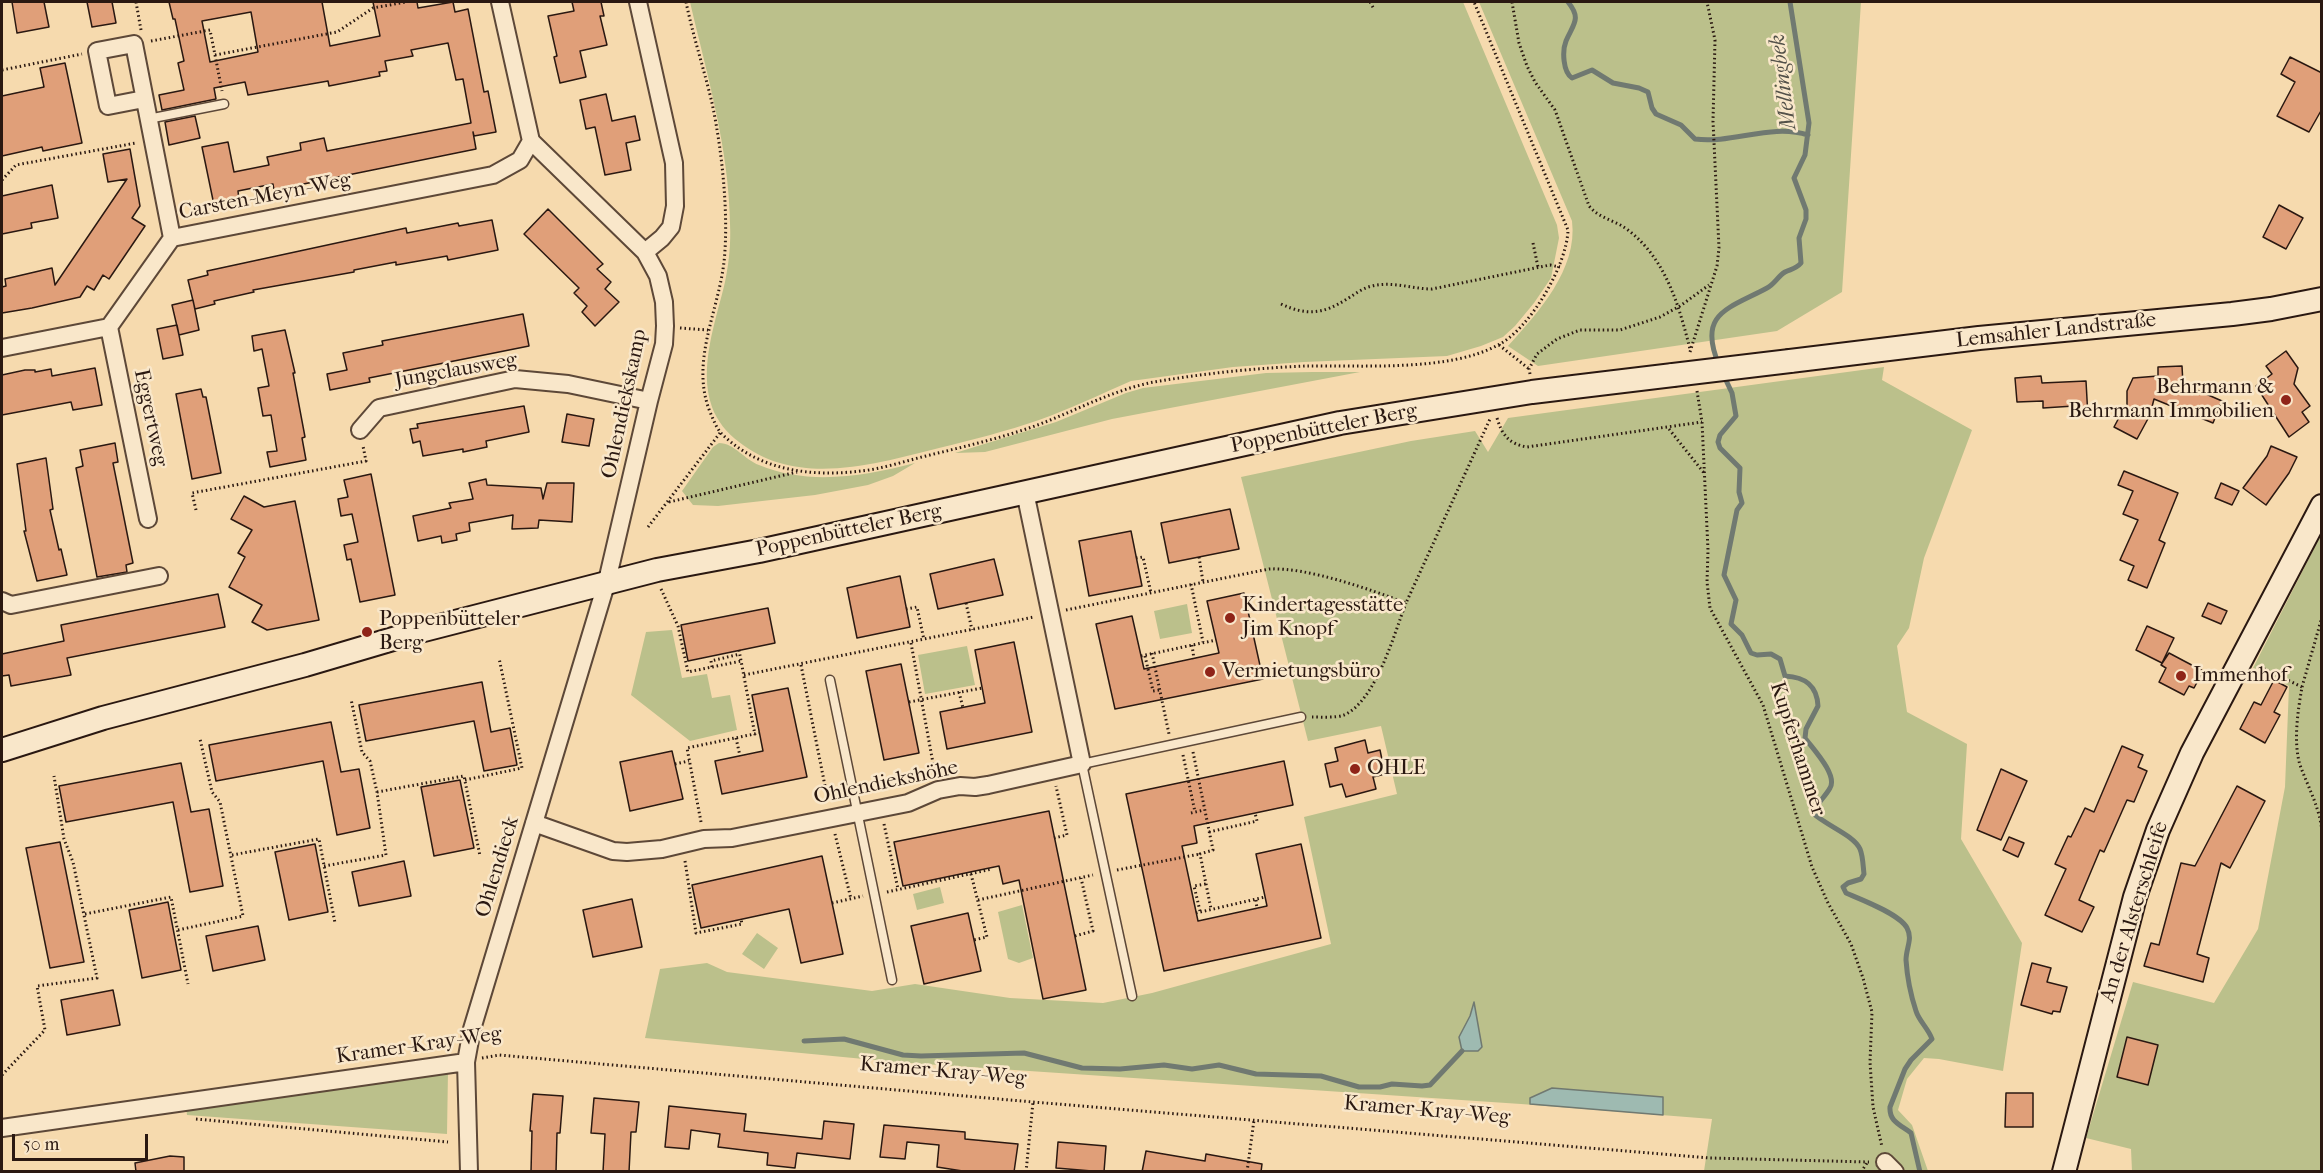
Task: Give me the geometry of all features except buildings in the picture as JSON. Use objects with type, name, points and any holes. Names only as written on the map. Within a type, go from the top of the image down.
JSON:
[{"type":"main road","name":"Lemsahler Landstraße","points":[[1673,375],[1979,338],[2232,314],[2322,299]]},
{"type":"main road","name":"Poppenbütteler Berg","points":[[2,750],[103,718],[657,570],[759,551],[1340,423],[1498,408],[1673,375]]},
{"type":"main road","name":"An der Alsterschleife","points":[[2064,1172],[2146,859],[2176,785],[2240,658],[2322,506]]},
{"type":"street","points":[[500,2],[531,141]]},
{"type":"street","points":[[638,2],[674,163],[675,206],[671,226],[662,238],[645,252]]},
{"type":"street","points":[[144,99],[108,106],[98,51],[134,44],[172,238]]},
{"type":"street","name":"Carsten-Meyn-Weg","points":[[108,327],[172,238],[493,176],[520,160],[531,141]]},
{"type":"street","name":"Ohlendiekskamp","points":[[531,141],[645,252],[658,276],[664,302],[664,344],[608,582]]},
{"type":"street","points":[[2,348],[108,327]]},
{"type":"street","name":"Eggertweg","points":[[108,327],[148,519]]},
{"type":"street","name":"Jungclausweg","points":[[360,430],[379,408],[515,379],[568,384],[649,401]]},
{"type":"street","points":[[1025,492],[1082,764]]},
{"type":"street","points":[[2,601],[11,605],[159,576]]},
{"type":"street","name":"Ohlendieck","points":[[469,1172],[466,1062],[472,1029],[608,582]]},
{"type":"street","name":"Ohlendiekshöhe","points":[[534,824],[613,851],[636,853],[704,838],[732,838],[908,803],[938,790],[988,785],[1082,764]]},
{"type":"street","name":"Kramer-Kray-Weg","points":[[2,1128],[466,1062]]},
{"type":"lane","points":[[148,119],[224,104]]},
{"type":"lane","points":[[830,680],[892,980]]},
{"type":"lane","points":[[1132,996],[1082,764],[1301,717]]},
{"type":"path","points":[[215,55],[337,32],[373,8],[406,2]]},
{"type":"path","points":[[686,2],[712,103],[724,210],[723,266],[708,330],[701,375],[704,394],[720,433],[749,455],[774,467],[798,472],[863,471],[961,447],[1029,429],[1136,385],[1230,372],[1301,366],[1405,366],[1470,355],[1499,345],[1536,308],[1560,267],[1568,242],[1568,230],[1474,2]]},
{"type":"path","points":[[1370,2],[1374,9]]},
{"type":"path","points":[[1512,2],[1519,43],[1527,66],[1535,82],[1555,110],[1589,206],[1597,216],[1627,229],[1640,240],[1667,277],[1680,306],[1692,361]]},
{"type":"path","points":[[1690,351],[1717,266],[1719,248],[1713,121],[1714,40],[1707,2]]},
{"type":"path","points":[[144,42],[210,30],[224,104]]},
{"type":"path","points":[[2,70],[98,51]]},
{"type":"path","points":[[2,180],[16,165],[152,140]]},
{"type":"path","points":[[1533,243],[1538,267]]},
{"type":"path","points":[[1281,304],[1307,313],[1331,307],[1371,286],[1389,284],[1432,289],[1538,267],[1550,265],[1560,267]]},
{"type":"path","points":[[1530,375],[1529,369],[1537,354],[1557,339],[1580,330],[1620,330],[1660,317],[1711,284]]},
{"type":"path","points":[[665,326],[708,330]]},
{"type":"path","points":[[1499,345],[1529,369]]},
{"type":"path","name":"Kupferhammer","points":[[1695,381],[1702,422],[1708,550],[1707,582],[1710,608],[1763,705],[1812,867],[1827,903],[1851,944],[1863,978],[1872,1012],[1870,1062],[1873,1107],[1890,1167]]},
{"type":"path","points":[[1498,408],[1500,428],[1508,440],[1516,446],[1527,447],[1669,429],[1702,422]]},
{"type":"path","points":[[1301,717],[1343,716],[1366,695],[1406,603],[1498,408]]},
{"type":"path","points":[[1669,429],[1705,474]]},
{"type":"path","points":[[196,510],[192,493],[366,461],[360,430]]},
{"type":"path","points":[[648,527],[720,433]]},
{"type":"path","points":[[669,502],[798,472]]},
{"type":"path","points":[[1136,558],[1143,557],[1151,593]]},
{"type":"path","points":[[1199,557],[1203,582]]},
{"type":"path","points":[[744,675],[911,643],[1269,568],[1289,568],[1406,603]]},
{"type":"path","points":[[657,570],[663,594],[678,626],[688,672],[741,661]]},
{"type":"path","points":[[1191,584],[1203,642]]},
{"type":"path","points":[[966,603],[972,630]]},
{"type":"path","points":[[906,609],[916,607],[924,640]]},
{"type":"path","points":[[2322,617],[2302,687],[2296,720],[2300,763],[2311,790],[2322,832]]},
{"type":"path","points":[[1160,690],[1153,691],[1143,656],[1216,640]]},
{"type":"path","points":[[911,643],[938,790]]},
{"type":"path","points":[[1192,645],[1194,658]]},
{"type":"path","points":[[704,838],[687,748],[757,734],[739,652],[711,661],[712,667]]},
{"type":"path","points":[[1152,654],[1193,812],[1204,810]]},
{"type":"path","points":[[465,780],[522,768],[499,658]]},
{"type":"path","points":[[2240,658],[2302,687]]},
{"type":"path","points":[[801,665],[851,899]]},
{"type":"path","points":[[909,702],[982,688]]},
{"type":"path","points":[[959,692],[963,708]]},
{"type":"path","points":[[324,866],[386,855],[377,792],[370,761],[362,752],[351,699]]},
{"type":"path","points":[[736,738],[740,756]]},
{"type":"path","points":[[178,930],[243,916],[220,802],[212,792],[200,739]]},
{"type":"path","points":[[978,900],[1213,850],[1190,742]]},
{"type":"path","points":[[675,764],[689,760]]},
{"type":"path","points":[[1053,771],[1067,835],[1054,838]]},
{"type":"path","points":[[2,1075],[45,1030],[37,986],[97,978],[74,862],[64,839],[54,776]]},
{"type":"path","points":[[377,792],[464,776],[480,856]]},
{"type":"path","points":[[880,808],[898,889]]},
{"type":"path","points":[[1209,832],[1257,821],[1255,813]]},
{"type":"path","points":[[232,855],[319,839],[335,923]]},
{"type":"path","points":[[682,844],[696,933],[742,924],[741,919]]},
{"type":"path","points":[[1200,854],[1211,909]]},
{"type":"path","points":[[832,903],[992,869]]},
{"type":"path","points":[[971,874],[987,937],[974,940]]},
{"type":"path","points":[[1075,936],[1093,930],[1081,878]]},
{"type":"path","points":[[1206,884],[1194,886],[1198,912],[1265,897]]},
{"type":"path","points":[[85,914],[171,897],[188,984]]},
{"type":"path","points":[[1256,900],[1257,909]]},
{"type":"path","name":"Kramer-Kray-Weg","points":[[466,1062],[499,1055],[1710,1158],[1868,1162],[1890,1167]]},
{"type":"path","points":[[1026,1172],[1033,1102]]},
{"type":"path","points":[[190,1119],[448,1142]]},
{"type":"path","points":[[1247,1172],[1255,1119]]},
{"type":"path","points":[[1861,1172],[1868,1162]]},
{"type":"green space","points":[[690,2],[1463,2],[1557,225],[1559,238],[1551,278],[1534,303],[1503,337],[1447,356],[1233,367],[1131,381],[1039,420],[914,454],[837,468],[786,465],[762,456],[730,435],[717,417],[708,392],[710,344],[725,282],[729,253],[729,196],[716,112]]},
{"type":"green space","points":[[1479,2],[1861,2],[1842,292],[1777,331],[1538,366],[1508,346],[1554,289],[1569,256],[1572,221]]},
{"type":"green space","points":[[1884,367],[1882,380],[1972,430],[1924,558],[1909,628],[1897,646],[1907,712],[1967,744],[1961,839],[2022,943],[2003,1071],[1924,1058],[1907,1079],[1898,1110],[1912,1125],[1928,1171],[1704,1171],[1712,1119],[895,1062],[645,1038],[660,969],[707,963],[727,972],[872,991],[915,984],[1010,998],[1103,1003],[1152,993],[1331,944],[1304,817],[1397,794],[1381,726],[1308,741],[1241,477],[1411,441],[1475,431],[1488,452],[1508,418]]},
{"type":"green space","points":[[1360,372],[1112,419],[985,452],[955,453],[1056,422],[1143,388],[1266,373]]},
{"type":"green space","points":[[719,443],[730,446],[759,465],[797,475],[837,477],[857,475],[915,463],[893,476],[868,485],[815,495],[718,506],[693,505],[682,491],[713,447]]},
{"type":"green space","points":[[2321,535],[2321,1171],[2132,1171],[2131,1149],[2086,1138],[2133,982],[2214,1003],[2258,929],[2285,787],[2289,686],[2253,668]]},
{"type":"green space","points":[[1187,604],[1192,633],[1160,639],[1154,611]]},
{"type":"green space","points":[[672,630],[682,678],[707,674],[712,698],[730,695],[737,730],[690,741],[631,695],[646,632]]},
{"type":"green space","points":[[967,646],[975,685],[925,694],[918,655]]},
{"type":"green space","points":[[940,887],[944,903],[917,910],[913,894]]},
{"type":"green space","points":[[1022,905],[1033,958],[1019,963],[1008,959],[998,912]]},
{"type":"green space","points":[[757,933],[778,948],[764,969],[742,954]]},
{"type":"green space","points":[[448,1071],[447,1134],[187,1115],[186,1107]]},
{"type":"water","points":[[1474,1002],[1482,1047],[1478,1051],[1462,1051],[1459,1037],[1470,1016]]},
{"type":"water","points":[[1552,1088],[1663,1097],[1663,1115],[1530,1104],[1530,1098]]},
{"type":"waterway","points":[[1568,2],[1575,13],[1575,22],[1566,41],[1564,56],[1565,66],[1572,78],[1592,70],[1613,83],[1648,92],[1656,114],[1681,125],[1695,139],[1723,139],[1780,131],[1808,135]]},
{"type":"waterway","name":"Mellingbek","points":[[1719,365],[1713,348],[1712,334],[1714,323],[1720,315],[1770,286],[1785,272],[1801,263],[1799,238],[1806,219],[1806,210],[1794,178],[1805,155],[1809,123],[1790,2]]},
{"type":"waterway","name":"Mellingbek","points":[[1724,376],[1732,393],[1736,416],[1720,435],[1718,442],[1720,448],[1740,468],[1739,492],[1742,503],[1737,510],[1724,575],[1736,600],[1731,624],[1742,635],[1751,653],[1771,654],[1780,659],[1785,676],[1804,680],[1815,693],[1818,706],[1806,729],[1805,738],[1828,769],[1832,783],[1813,813],[1852,839],[1860,849],[1864,874],[1861,879],[1843,887],[1846,893],[1888,912],[1903,923],[1909,932],[1906,960],[1911,992],[1917,1015],[1932,1039],[1905,1069],[1890,1112],[1896,1123],[1911,1133],[1920,1172]]},
{"type":"waterway","points":[[804,1041],[844,1039],[903,1055],[921,1056],[1024,1053],[1082,1068],[1120,1069],[1164,1065],[1192,1069],[1219,1065],[1256,1074],[1321,1076],[1359,1087],[1380,1087],[1392,1084],[1430,1085],[1462,1051]]},
{"type":"place","name":"Behrmann & Behrmann Immobilien","points":[[2286,400]]},
{"type":"place","name":"Kindertagesstätte Jim Knopf","points":[[1230,618]]},
{"type":"place","name":"Poppenbütteler Berg","points":[[367,632]]},
{"type":"place","name":"Vermietungsbüro","points":[[1210,672]]},
{"type":"place","name":"Immenhof","points":[[2181,676]]},
{"type":"place","name":"OHLE","points":[[1355,769]]}]
